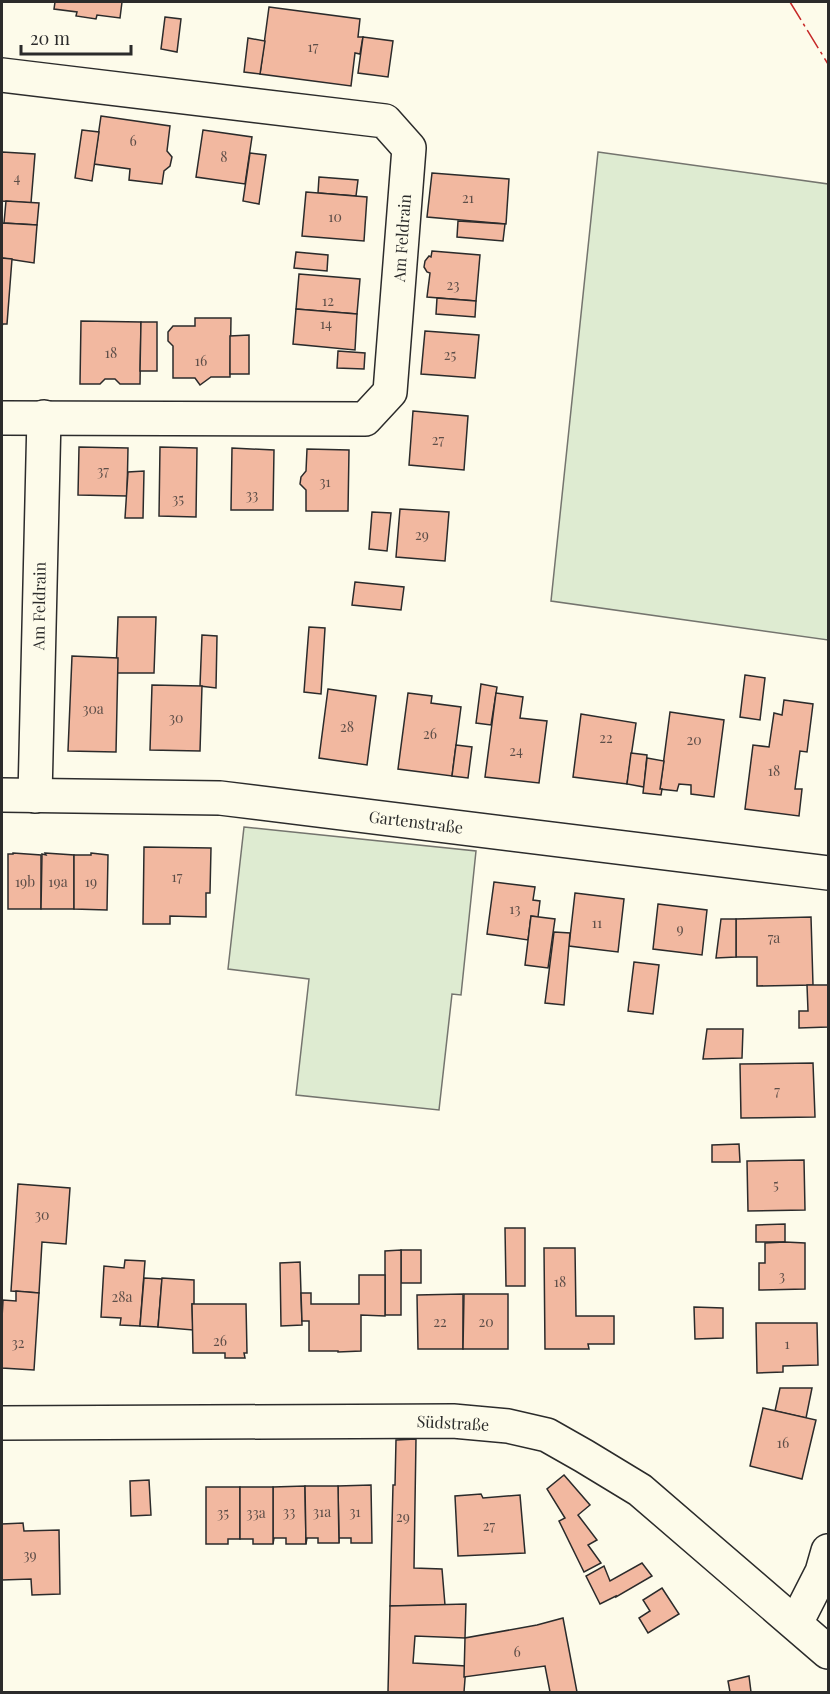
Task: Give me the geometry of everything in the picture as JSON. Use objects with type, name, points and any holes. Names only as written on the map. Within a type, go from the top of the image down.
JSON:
[{"type":"street","name":"Am Feldrain","points":[[2,75],[385,121],[408,148],[390,392],[365,419],[2,418]]},
{"type":"street","name":"Am Feldrain","points":[[35,796],[44,417]]},
{"type":"street","name":"Gartenstraße","points":[[2,795],[220,798],[828,873]]},
{"type":"street","name":"Südstraße","points":[[2,1423],[453,1421],[508,1426],[547,1435],[639,1490],[828,1652]]},
{"type":"street","points":[[796,1623],[822,1572],[828,1551]]},
{"type":"green space","points":[[598,152],[828,184],[828,640],[551,601]]},
{"type":"green space","points":[[244,827],[476,851],[461,995],[452,994],[439,1110],[296,1095],[309,979],[228,969]]},
{"type":"building","points":[[55,2],[122,2],[120,18],[97,15],[96,19],[76,16],[77,12],[54,9]]},
{"type":"building","points":[[269,7],[360,19],[358,37],[363,37],[360,54],[355,53],[351,86],[260,74]]},
{"type":"building","points":[[165,17],[181,19],[177,52],[161,49]]},
{"type":"building","points":[[363,37],[393,41],[388,77],[358,73]]},
{"type":"building","points":[[248,38],[265,41],[260,74],[244,72]]},
{"type":"building","points":[[101,116],[170,126],[167,151],[172,157],[170,166],[164,171],[162,184],[129,180],[130,169],[94,164]]},
{"type":"building","points":[[82,130],[99,132],[92,181],[75,178]]},
{"type":"building","points":[[203,130],[252,137],[245,184],[196,177]]},
{"type":"building","points":[[2,152],[35,154],[31,203],[2,201]]},
{"type":"building","points":[[250,153],[266,155],[259,204],[243,201]]},
{"type":"building","points":[[432,173],[509,179],[506,224],[427,217]]},
{"type":"building","points":[[319,177],[358,180],[356,196],[318,193]]},
{"type":"building","points":[[306,192],[367,197],[364,241],[302,236]]},
{"type":"building","points":[[6,201],[39,203],[37,225],[4,223]]},
{"type":"building","points":[[458,221],[505,224],[503,241],[457,237]]},
{"type":"building","points":[[2,223],[37,225],[34,263],[2,258]]},
{"type":"building","points":[[432,251],[480,255],[476,301],[427,297],[430,273],[424,267]]},
{"type":"building","points":[[296,252],[328,255],[327,271],[294,268]]},
{"type":"building","points":[[2,258],[12,259],[7,324],[2,326]]},
{"type":"building","points":[[299,274],[360,279],[357,314],[296,309]]},
{"type":"building","points":[[437,298],[476,301],[475,317],[436,314]]},
{"type":"building","points":[[296,309],[357,314],[355,350],[293,344]]},
{"type":"building","points":[[195,318],[231,318],[230,377],[211,377],[200,385],[195,378],[173,378],[173,346],[168,341],[168,332],[173,326],[195,326]]},
{"type":"building","points":[[81,321],[141,322],[140,384],[120,384],[115,379],[105,379],[100,384],[80,384]]},
{"type":"building","points":[[141,322],[157,322],[157,371],[140,371]]},
{"type":"building","points":[[425,331],[479,335],[475,378],[421,374]]},
{"type":"building","points":[[249,335],[249,374],[230,374],[230,336]]},
{"type":"building","points":[[338,351],[365,353],[364,369],[337,368]]},
{"type":"building","points":[[413,411],[468,416],[464,470],[409,465]]},
{"type":"building","points":[[79,447],[128,448],[127,496],[78,495]]},
{"type":"building","points":[[160,447],[197,448],[196,517],[159,516]]},
{"type":"building","points":[[232,448],[274,450],[273,510],[231,510]]},
{"type":"building","points":[[307,449],[349,450],[348,511],[306,511],[306,490],[300,484],[301,477],[306,471]]},
{"type":"building","points":[[144,471],[143,518],[125,518],[128,472]]},
{"type":"building","points":[[400,509],[449,512],[445,561],[396,557]]},
{"type":"building","points":[[372,512],[391,513],[387,551],[369,549]]},
{"type":"building","points":[[355,582],[404,587],[401,610],[352,605]]},
{"type":"building","points":[[118,617],[156,617],[154,673],[116,673]]},
{"type":"building","points":[[309,627],[325,628],[321,694],[304,692]]},
{"type":"building","points":[[202,635],[217,636],[216,688],[200,686]]},
{"type":"building","points":[[72,656],[118,658],[116,752],[68,751]]},
{"type":"building","points":[[745,675],[765,678],[760,720],[740,717]]},
{"type":"building","points":[[481,684],[497,687],[491,725],[476,723]]},
{"type":"building","points":[[152,685],[202,686],[200,751],[150,750]]},
{"type":"building","points":[[328,689],[376,696],[367,765],[319,758]]},
{"type":"building","points":[[408,693],[432,696],[431,703],[461,707],[452,776],[398,769]]},
{"type":"building","points":[[496,693],[523,697],[520,718],[547,721],[539,783],[485,777]]},
{"type":"building","points":[[784,700],[813,704],[807,752],[800,751],[795,789],[802,789],[799,816],[745,809],[753,745],[769,747],[774,713],[782,715]]},
{"type":"building","points":[[670,712],[724,720],[714,797],[691,794],[691,785],[679,784],[677,791],[660,789]]},
{"type":"building","points":[[581,714],[636,723],[627,784],[573,777]]},
{"type":"building","points":[[456,745],[472,747],[468,778],[452,776]]},
{"type":"building","points":[[631,753],[647,755],[644,787],[627,784]]},
{"type":"building","points":[[647,758],[664,761],[661,795],[643,793]]},
{"type":"building","points":[[144,847],[211,848],[210,893],[206,893],[206,917],[170,916],[170,924],[143,924]]},
{"type":"building","points":[[45,853],[74,855],[74,909],[41,909],[42,854],[46,855]]},
{"type":"building","points":[[91,853],[108,855],[107,910],[74,909],[74,855],[91,855]]},
{"type":"building","points":[[8,854],[41,855],[41,909],[8,909]]},
{"type":"building","points":[[494,882],[535,887],[533,900],[540,901],[538,917],[531,916],[528,940],[487,934]]},
{"type":"building","points":[[575,893],[624,899],[618,952],[569,946]]},
{"type":"building","points":[[658,904],[707,910],[702,955],[653,949]]},
{"type":"building","points":[[531,916],[555,919],[548,968],[525,965]]},
{"type":"building","points":[[811,917],[813,985],[757,986],[757,957],[736,957],[736,919]]},
{"type":"building","points":[[721,919],[736,919],[736,957],[716,958]]},
{"type":"building","points":[[554,932],[570,933],[564,1005],[545,1003]]},
{"type":"building","points":[[634,962],[659,965],[653,1014],[628,1011]]},
{"type":"building","points":[[807,985],[828,985],[828,1027],[799,1028],[799,1011],[808,1011]]},
{"type":"building","points":[[707,1029],[743,1029],[742,1058],[703,1059]]},
{"type":"building","points":[[813,1063],[815,1117],[741,1118],[740,1064]]},
{"type":"building","points":[[739,1144],[740,1162],[712,1162],[712,1145]]},
{"type":"building","points":[[804,1160],[805,1210],[748,1211],[747,1161]]},
{"type":"building","points":[[18,1184],[70,1188],[66,1244],[42,1242],[39,1293],[11,1291]]},
{"type":"building","points":[[785,1224],[785,1242],[756,1242],[756,1225]]},
{"type":"building","points":[[505,1228],[525,1228],[525,1286],[506,1286]]},
{"type":"building","points":[[765,1243],[805,1243],[805,1289],[759,1290],[759,1263],[765,1263]]},
{"type":"building","points":[[544,1248],[575,1248],[576,1316],[614,1316],[614,1344],[588,1344],[589,1349],[545,1349]]},
{"type":"building","points":[[401,1250],[421,1250],[421,1283],[401,1283]]},
{"type":"building","points":[[401,1250],[401,1315],[385,1315],[385,1251]]},
{"type":"building","points":[[125,1260],[145,1261],[140,1326],[120,1325],[121,1318],[101,1317],[104,1266],[124,1268]]},
{"type":"building","points":[[300,1262],[302,1325],[281,1326],[280,1263]]},
{"type":"building","points":[[359,1275],[385,1275],[385,1316],[361,1315],[361,1351],[309,1351],[309,1321],[302,1321],[301,1293],[311,1293],[311,1304],[359,1304]]},
{"type":"building","points":[[144,1278],[162,1279],[158,1327],[140,1326]]},
{"type":"building","points":[[162,1278],[194,1280],[193,1330],[158,1327]]},
{"type":"building","points":[[16,1291],[39,1293],[34,1370],[2,1368],[3,1300],[16,1301]]},
{"type":"building","points":[[463,1294],[463,1349],[418,1349],[417,1295]]},
{"type":"building","points":[[464,1294],[508,1294],[508,1349],[463,1349]]},
{"type":"building","points":[[192,1304],[246,1304],[247,1353],[244,1353],[245,1358],[225,1358],[225,1353],[193,1353]]},
{"type":"building","points":[[694,1307],[723,1308],[723,1338],[695,1339]]},
{"type":"building","points":[[756,1323],[817,1323],[818,1365],[783,1366],[783,1372],[757,1373]]},
{"type":"building","points":[[780,1388],[812,1388],[806,1418],[775,1411]]},
{"type":"building","points":[[763,1408],[816,1420],[802,1479],[750,1466]]},
{"type":"building","points":[[416,1439],[414,1568],[442,1569],[445,1605],[390,1606],[396,1440]]},
{"type":"building","points":[[564,1475],[590,1505],[578,1515],[597,1540],[588,1545],[601,1563],[584,1572],[559,1521],[565,1518],[547,1489]]},
{"type":"building","points":[[149,1480],[151,1515],[131,1516],[130,1481]]},
{"type":"building","points":[[371,1485],[372,1543],[351,1543],[351,1538],[339,1538],[339,1543],[338,1486]]},
{"type":"building","points":[[305,1486],[306,1544],[286,1544],[286,1538],[274,1538],[273,1544],[273,1487]]},
{"type":"building","points":[[305,1486],[338,1486],[339,1543],[318,1543],[318,1538],[307,1538],[306,1544]]},
{"type":"building","points":[[206,1487],[240,1487],[240,1539],[228,1539],[228,1544],[206,1544]]},
{"type":"building","points":[[240,1487],[273,1487],[273,1544],[253,1544],[253,1539],[240,1539]]},
{"type":"building","points":[[481,1494],[483,1498],[520,1495],[525,1553],[458,1556],[455,1496]]},
{"type":"building","points":[[23,1523],[24,1531],[59,1530],[60,1594],[32,1595],[31,1579],[2,1580],[2,1524]]},
{"type":"building","points":[[642,1563],[652,1576],[600,1604],[586,1576],[604,1566],[610,1581]]},
{"type":"building","points":[[662,1588],[679,1614],[648,1633],[639,1618],[650,1611],[643,1600]]},
{"type":"building","points":[[466,1604],[465,1638],[415,1636],[413,1663],[466,1666],[464,1692],[388,1692],[390,1606]]},
{"type":"building","points":[[563,1618],[577,1692],[550,1692],[545,1666],[464,1677],[465,1638]]},
{"type":"building","points":[[749,1676],[751,1692],[730,1692],[728,1681]]},
{"type":"power","points":[[790,2],[828,64]]}]
